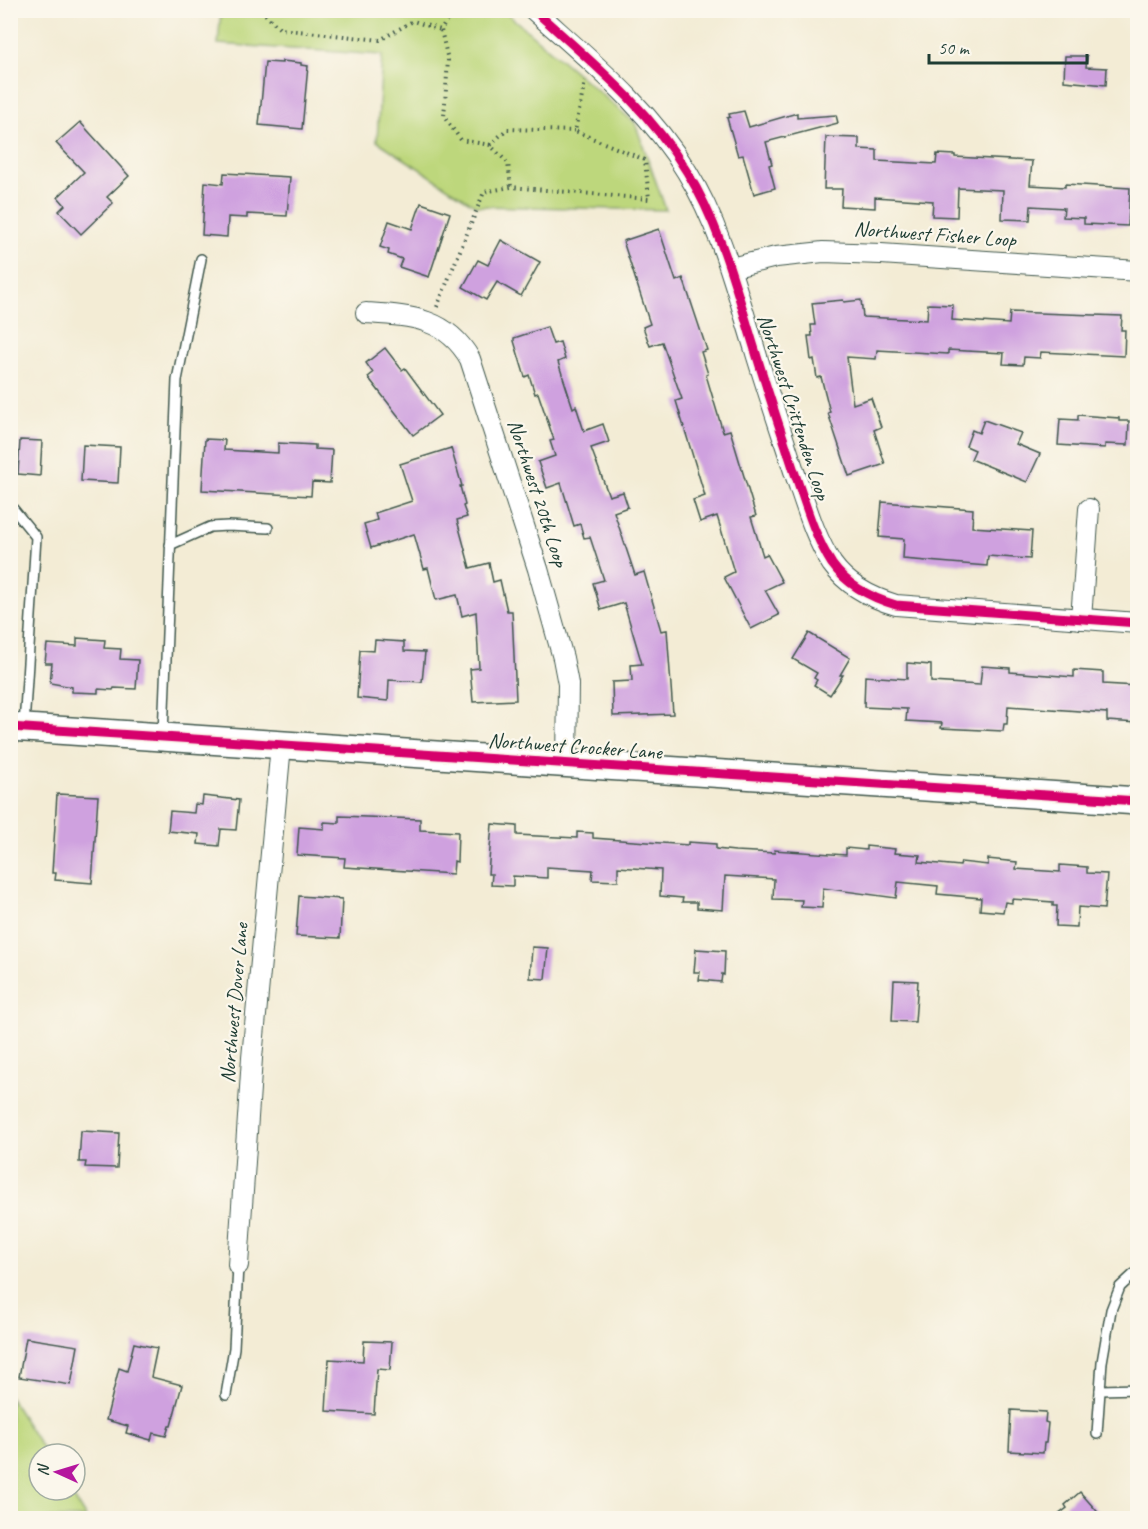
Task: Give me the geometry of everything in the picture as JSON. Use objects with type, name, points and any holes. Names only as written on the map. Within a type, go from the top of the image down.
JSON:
[{"type":"street","name":"Northwest Crittenden Loop","points":[[534,10],[625,94],[653,124],[683,164],[713,221],[731,268],[755,351],[814,528],[833,564],[842,575],[870,596],[896,605],[1137,623]]},
{"type":"street","name":"Northwest Fisher Loop","points":[[731,268],[776,258],[823,252],[1137,271]]},
{"type":"street","name":"Northwest 20th Loop","points":[[366,313],[407,315],[431,323],[453,335],[470,359],[538,569],[563,658],[568,684],[567,763]]},
{"type":"street","points":[[1082,619],[1089,509]]},
{"type":"street","name":"Northwest Crocker Lane","points":[[17,728],[1137,801]]},
{"type":"street","name":"Northwest Dover Lane","points":[[238,1265],[252,1058],[281,745]]},
{"type":"lane","points":[[163,737],[177,380],[201,259]]},
{"type":"lane","points":[[10,505],[36,537],[17,728]]},
{"type":"lane","points":[[170,545],[210,528],[228,526],[268,528]]},
{"type":"lane","points":[[226,1395],[234,1348],[238,1265]]},
{"type":"lane","points":[[1097,1434],[1102,1362],[1111,1310],[1120,1287],[1134,1274],[1137,1274]]},
{"type":"lane","points":[[1101,1389],[1137,1389]]},
{"type":"path","points":[[261,10],[280,29],[380,40],[413,21],[441,30]]},
{"type":"path","points":[[453,10],[441,30],[448,60],[444,117],[461,140],[490,146],[508,163],[511,187]]},
{"type":"path","points":[[575,130],[585,80],[596,66]]},
{"type":"path","points":[[431,323],[484,192],[511,187],[649,199],[645,160],[575,130],[507,129],[490,146]]},
{"type":"green space","points":[[221,11],[504,11],[635,123],[666,210],[476,206],[377,141],[382,55],[218,44]]},
{"type":"green space","points":[[10,1398],[38,1442],[27,1442],[27,1502],[76,1502],[86,1518],[11,1518]]},
{"type":"building","points":[[1065,56],[1087,56],[1086,67],[1107,68],[1106,85],[1064,81]]},
{"type":"building","points":[[282,61],[308,66],[302,129],[259,125],[265,62],[282,63]]},
{"type":"building","points":[[744,111],[749,127],[797,113],[797,118],[836,115],[838,123],[766,142],[775,188],[754,194],[743,155],[738,156],[727,118],[730,117],[729,114]]},
{"type":"building","points":[[80,122],[129,176],[107,197],[113,203],[81,234],[59,211],[65,205],[58,197],[84,172],[56,143]]},
{"type":"building","points":[[826,137],[859,138],[859,149],[877,150],[877,161],[936,164],[937,154],[1032,161],[1030,185],[1065,187],[1065,184],[1130,188],[1128,226],[1084,224],[1084,218],[1063,217],[1064,208],[1031,206],[1030,220],[1002,219],[1003,190],[958,188],[957,217],[932,216],[933,201],[875,197],[875,208],[841,206],[842,189],[824,189]]},
{"type":"building","points":[[224,173],[290,177],[287,216],[247,214],[247,218],[228,217],[227,237],[202,235],[205,182],[223,184]]},
{"type":"building","points":[[421,203],[450,213],[429,277],[399,267],[402,259],[388,254],[389,250],[380,247],[389,221],[412,229]]},
{"type":"building","points":[[659,229],[676,281],[683,278],[707,350],[701,352],[708,374],[706,375],[723,432],[730,430],[756,516],[751,517],[763,556],[767,554],[782,582],[765,590],[779,615],[751,629],[724,577],[734,572],[717,516],[700,522],[693,500],[705,496],[676,401],[682,399],[662,342],[650,346],[643,327],[650,324],[623,241]]},
{"type":"building","points":[[501,240],[540,262],[521,296],[497,282],[486,300],[463,287],[478,260],[488,265]]},
{"type":"building","points":[[843,300],[844,302],[861,300],[863,317],[927,320],[928,304],[953,305],[952,320],[1009,324],[1010,312],[1122,316],[1121,330],[1125,330],[1124,356],[1041,352],[1040,358],[1024,357],[1023,365],[1003,364],[1004,353],[948,350],[948,354],[877,350],[876,359],[847,357],[853,404],[871,398],[881,427],[874,430],[885,464],[849,476],[828,413],[830,412],[821,377],[817,378],[814,359],[811,360],[808,336],[812,336],[811,325],[815,325],[812,303]]},
{"type":"building","points":[[547,327],[553,344],[560,342],[565,359],[558,362],[573,408],[576,406],[584,431],[603,424],[609,442],[591,448],[609,496],[623,492],[628,507],[614,512],[635,575],[644,572],[661,631],[667,630],[673,714],[613,716],[612,682],[632,681],[631,665],[642,664],[624,603],[601,610],[593,583],[604,580],[590,537],[584,538],[580,524],[574,526],[561,483],[547,488],[538,462],[555,456],[550,441],[554,440],[538,393],[535,394],[529,375],[525,377],[514,338]]},
{"type":"building","points":[[385,348],[402,370],[405,368],[440,415],[413,435],[368,377],[373,373],[366,363]]},
{"type":"building","points":[[1078,415],[1119,418],[1119,421],[1129,421],[1128,445],[1105,444],[1105,448],[1058,445],[1060,419],[1078,420]]},
{"type":"building","points":[[984,420],[1021,433],[1016,444],[1040,454],[1027,482],[971,459],[975,450],[966,446],[972,430],[979,433]]},
{"type":"building","points":[[205,439],[225,440],[224,450],[278,453],[278,443],[315,445],[315,449],[332,450],[330,483],[312,482],[311,496],[202,490]]},
{"type":"building","points":[[20,440],[42,441],[40,476],[18,474]]},
{"type":"building","points":[[83,445],[120,447],[118,483],[81,481]]},
{"type":"building","points":[[451,448],[462,486],[460,486],[465,505],[463,506],[467,517],[457,520],[470,568],[489,563],[493,582],[500,580],[507,611],[512,611],[516,700],[473,702],[470,669],[479,668],[476,612],[462,616],[457,595],[436,600],[428,568],[424,569],[414,534],[371,548],[364,524],[377,520],[375,513],[412,501],[400,464]]},
{"type":"building","points":[[882,502],[973,509],[972,527],[1032,531],[1030,559],[988,556],[987,566],[903,559],[904,539],[879,537]]},
{"type":"building","points":[[809,633],[850,658],[840,675],[843,675],[830,695],[814,685],[817,673],[793,659]]},
{"type":"building","points":[[77,638],[105,640],[104,648],[121,649],[120,659],[138,660],[136,689],[98,689],[98,693],[72,692],[72,687],[50,683],[52,663],[45,663],[47,644],[77,646]]},
{"type":"building","points":[[375,640],[404,642],[404,651],[425,652],[422,682],[389,680],[388,701],[357,698],[360,650],[374,651]]},
{"type":"building","points":[[907,663],[931,665],[931,682],[980,685],[982,666],[1010,668],[1010,672],[1074,677],[1074,670],[1103,672],[1103,684],[1137,686],[1137,723],[1107,721],[1107,713],[1008,706],[1007,724],[1004,724],[1003,731],[941,728],[942,723],[906,721],[907,709],[864,707],[865,676],[907,679]]},
{"type":"building","points":[[57,794],[98,796],[92,883],[55,880],[56,873],[52,873]]},
{"type":"building","points":[[203,796],[239,800],[236,830],[221,829],[219,846],[198,844],[199,834],[168,831],[170,811],[194,813],[195,804],[202,805]]},
{"type":"building","points":[[339,816],[420,819],[420,830],[458,832],[457,862],[454,861],[453,874],[344,867],[345,858],[297,855],[299,827],[324,829],[324,822],[339,823]]},
{"type":"building","points":[[492,824],[517,826],[517,835],[577,838],[577,832],[593,833],[593,838],[688,845],[688,842],[716,844],[716,849],[735,851],[775,853],[774,850],[846,855],[846,848],[866,850],[866,846],[895,849],[894,853],[920,855],[919,862],[960,866],[961,862],[988,865],[988,859],[1017,862],[1016,869],[1060,872],[1060,865],[1087,867],[1087,873],[1107,874],[1104,909],[1078,907],[1077,927],[1056,926],[1057,906],[1053,906],[1053,902],[1012,899],[1012,903],[1005,902],[1003,912],[980,910],[981,898],[937,894],[938,886],[898,882],[896,898],[823,888],[822,908],[801,907],[802,900],[773,899],[774,879],[725,876],[723,910],[697,908],[697,902],[682,902],[683,898],[660,896],[661,870],[618,867],[618,881],[592,880],[593,870],[547,867],[547,878],[513,876],[513,886],[491,885],[492,874],[488,874]]},
{"type":"building","points":[[299,896],[342,899],[340,938],[296,936]]},
{"type":"building","points":[[532,947],[548,948],[545,979],[530,978]]},
{"type":"building","points":[[696,949],[725,951],[724,975],[722,974],[721,982],[699,980],[700,972],[694,972]]},
{"type":"building","points":[[894,980],[918,981],[915,1022],[892,1021]]},
{"type":"building","points":[[81,1131],[119,1133],[117,1168],[85,1167],[86,1162],[79,1162]]},
{"type":"building","points":[[26,1338],[78,1346],[71,1385],[19,1377]]},
{"type":"building","points":[[364,1341],[392,1342],[390,1370],[377,1369],[374,1414],[326,1411],[329,1359],[363,1361]]},
{"type":"building","points":[[134,1343],[157,1348],[151,1377],[182,1385],[166,1436],[153,1433],[151,1440],[126,1433],[128,1426],[106,1420],[119,1368],[127,1371]]},
{"type":"building","points":[[1011,1410],[1046,1412],[1045,1422],[1048,1423],[1043,1453],[1009,1451]]},
{"type":"building","points":[[1080,1492],[1103,1518],[1054,1518],[1067,1508],[1065,1505]]},
{"type":"cycle path","points":[[534,10],[636,105],[671,148],[699,193],[727,259],[810,519],[820,542],[838,572],[861,590],[896,605],[1138,623]]},
{"type":"cycle path","points":[[10,727],[1138,801]]}]
